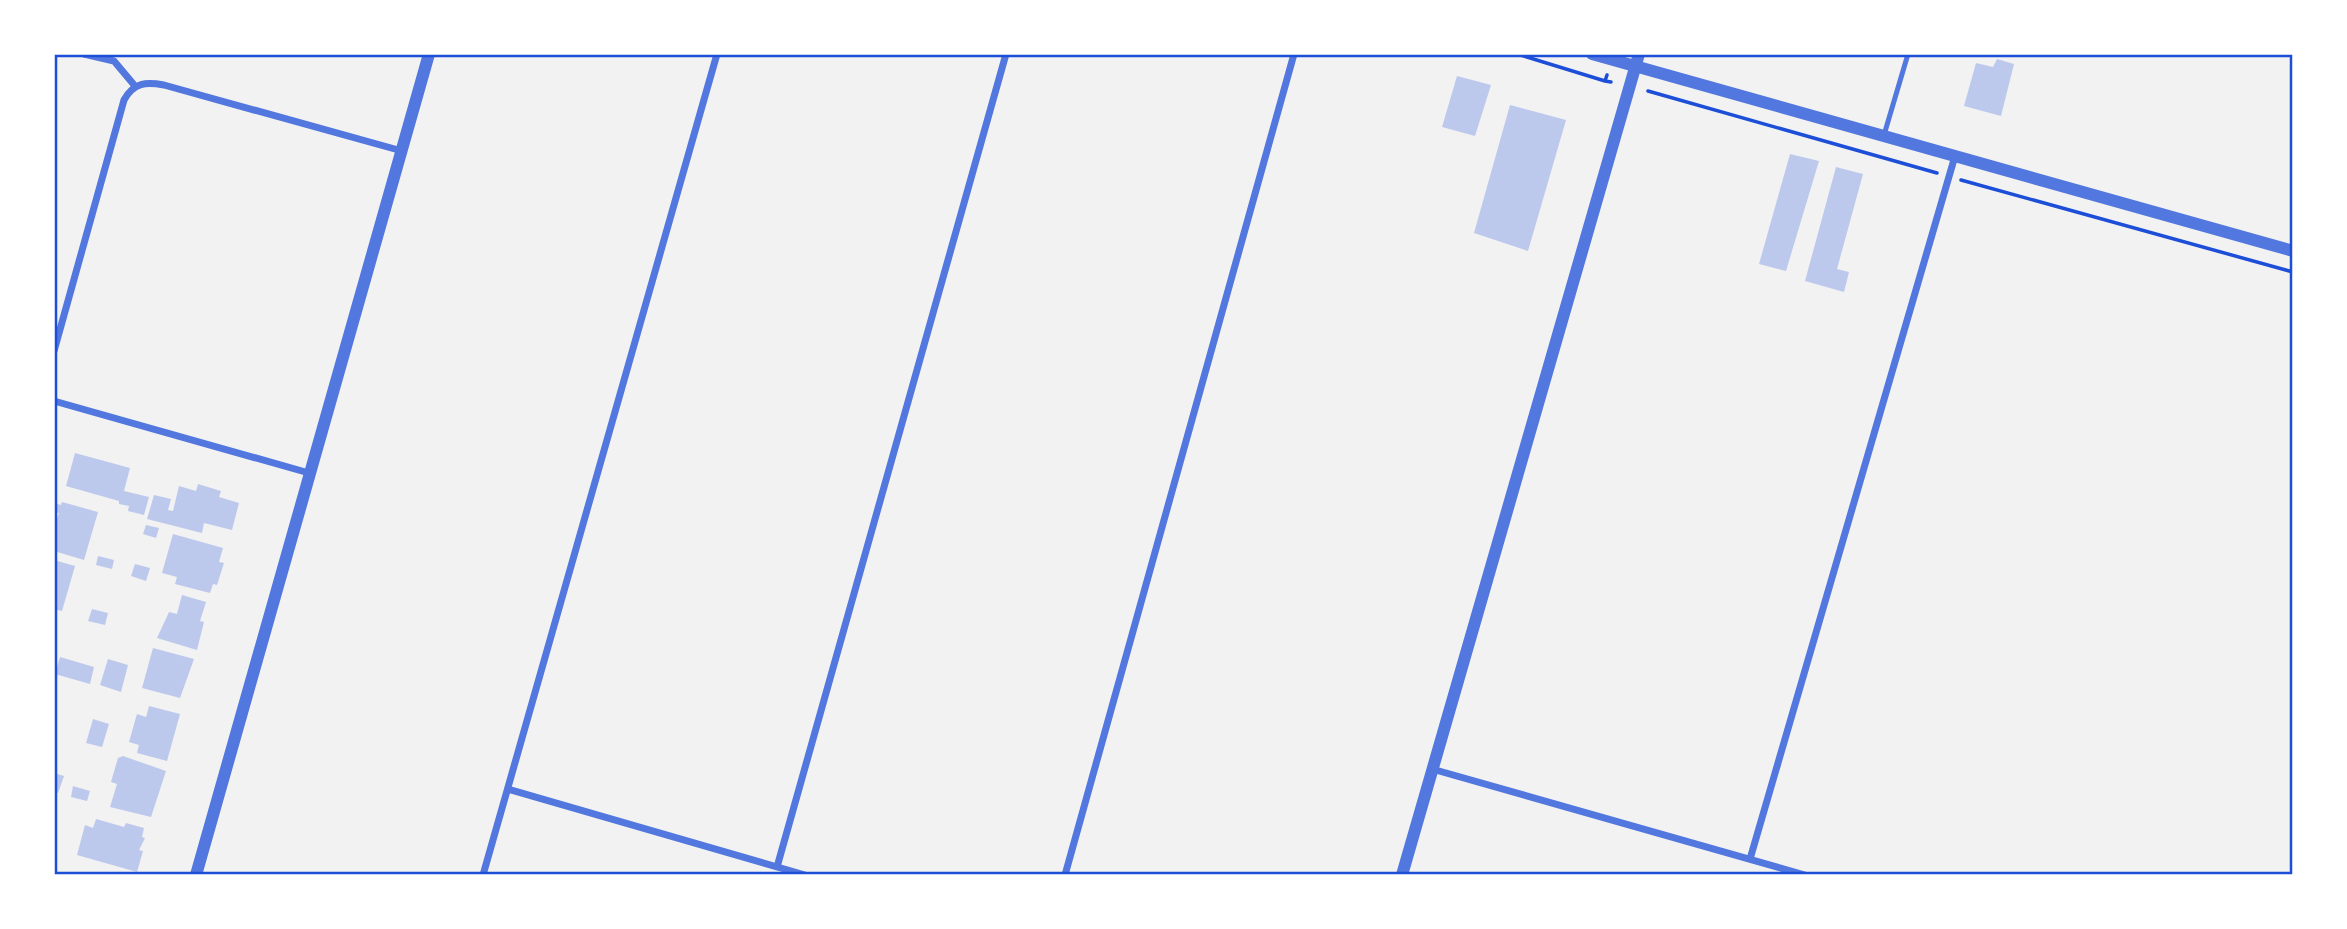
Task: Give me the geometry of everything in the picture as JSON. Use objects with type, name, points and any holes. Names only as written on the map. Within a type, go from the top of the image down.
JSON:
[{"type":"street","points":[[84,54],[114,61],[135,86]]},
{"type":"street","points":[[196,875],[429,54]]},
{"type":"street","points":[[483,875],[717,54]]},
{"type":"street","points":[[777,867],[1006,54]]},
{"type":"street","points":[[1065,875],[1294,54]]},
{"type":"street","points":[[1592,54],[1637,60],[1884,136],[2293,251]]},
{"type":"street","points":[[1402,875],[1637,60]]},
{"type":"street","points":[[54,351],[124,100],[135,86],[142,83],[164,85],[402,150]]},
{"type":"street","points":[[1750,859],[1955,156]]},
{"type":"street","points":[[54,401],[309,473]]},
{"type":"street","points":[[1432,769],[1805,875]]},
{"type":"street","points":[[508,789],[805,875]]},
{"type":"lane","points":[[1884,136],[1908,54]]},
{"type":"path","points":[[1517,54],[1611,82]]},
{"type":"path","points":[[1605,81],[1607,75]]},
{"type":"path","points":[[1647,91],[1916,164],[1931,171]]},
{"type":"path","points":[[1969,182],[2293,272]]},
{"type":"building","points":[[1997,59],[2014,64],[2001,116],[1964,106],[1976,63],[1993,67]]},
{"type":"building","points":[[1457,76],[1491,85],[1475,136],[1442,127]]},
{"type":"building","points":[[1510,105],[1566,120],[1528,251],[1474,233]]},
{"type":"building","points":[[1790,154],[1819,161],[1786,271],[1759,264]]},
{"type":"building","points":[[1836,167],[1863,174],[1837,269],[1849,272],[1844,292],[1805,281]]},
{"type":"building","points":[[75,453],[130,468],[124,491],[149,497],[144,515],[128,511],[129,506],[119,504],[119,501],[66,486]]},
{"type":"building","points":[[198,484],[221,491],[219,497],[239,503],[232,530],[204,523],[202,533],[147,519],[154,495],[171,499],[168,510],[173,511],[179,486],[196,491]]},
{"type":"building","points":[[62,502],[98,512],[84,560],[54,551],[54,527],[59,513],[54,512],[54,503],[61,505]]},
{"type":"building","points":[[146,525],[159,528],[156,538],[143,534]]},
{"type":"building","points":[[173,534],[223,548],[219,562],[224,563],[217,585],[213,584],[210,593],[175,584],[177,577],[162,573]]},
{"type":"building","points":[[98,556],[114,560],[112,569],[96,565]]},
{"type":"building","points":[[54,560],[75,566],[62,611],[54,609]]},
{"type":"building","points":[[135,564],[150,568],[146,581],[131,576]]},
{"type":"building","points":[[182,595],[206,602],[200,621],[204,622],[197,650],[157,638],[169,612],[177,614]]},
{"type":"building","points":[[92,609],[108,613],[105,625],[88,621]]},
{"type":"building","points":[[153,648],[194,659],[180,698],[142,688]]},
{"type":"building","points":[[60,657],[94,667],[90,684],[55,674]]},
{"type":"building","points":[[108,659],[128,665],[121,692],[100,685]]},
{"type":"building","points":[[149,706],[180,714],[167,761],[137,753],[139,745],[129,742],[137,714],[146,717]]},
{"type":"building","points":[[93,719],[109,724],[102,747],[86,743]]},
{"type":"building","points":[[123,756],[166,771],[151,817],[110,807],[117,784],[111,782],[118,758]]},
{"type":"building","points":[[54,773],[64,776],[58,793],[54,792]]},
{"type":"building","points":[[73,786],[90,791],[87,801],[71,797]]},
{"type":"building","points":[[96,819],[124,827],[126,823],[144,828],[142,837],[145,838],[139,850],[143,851],[137,872],[77,855],[85,825],[93,828]]}]
